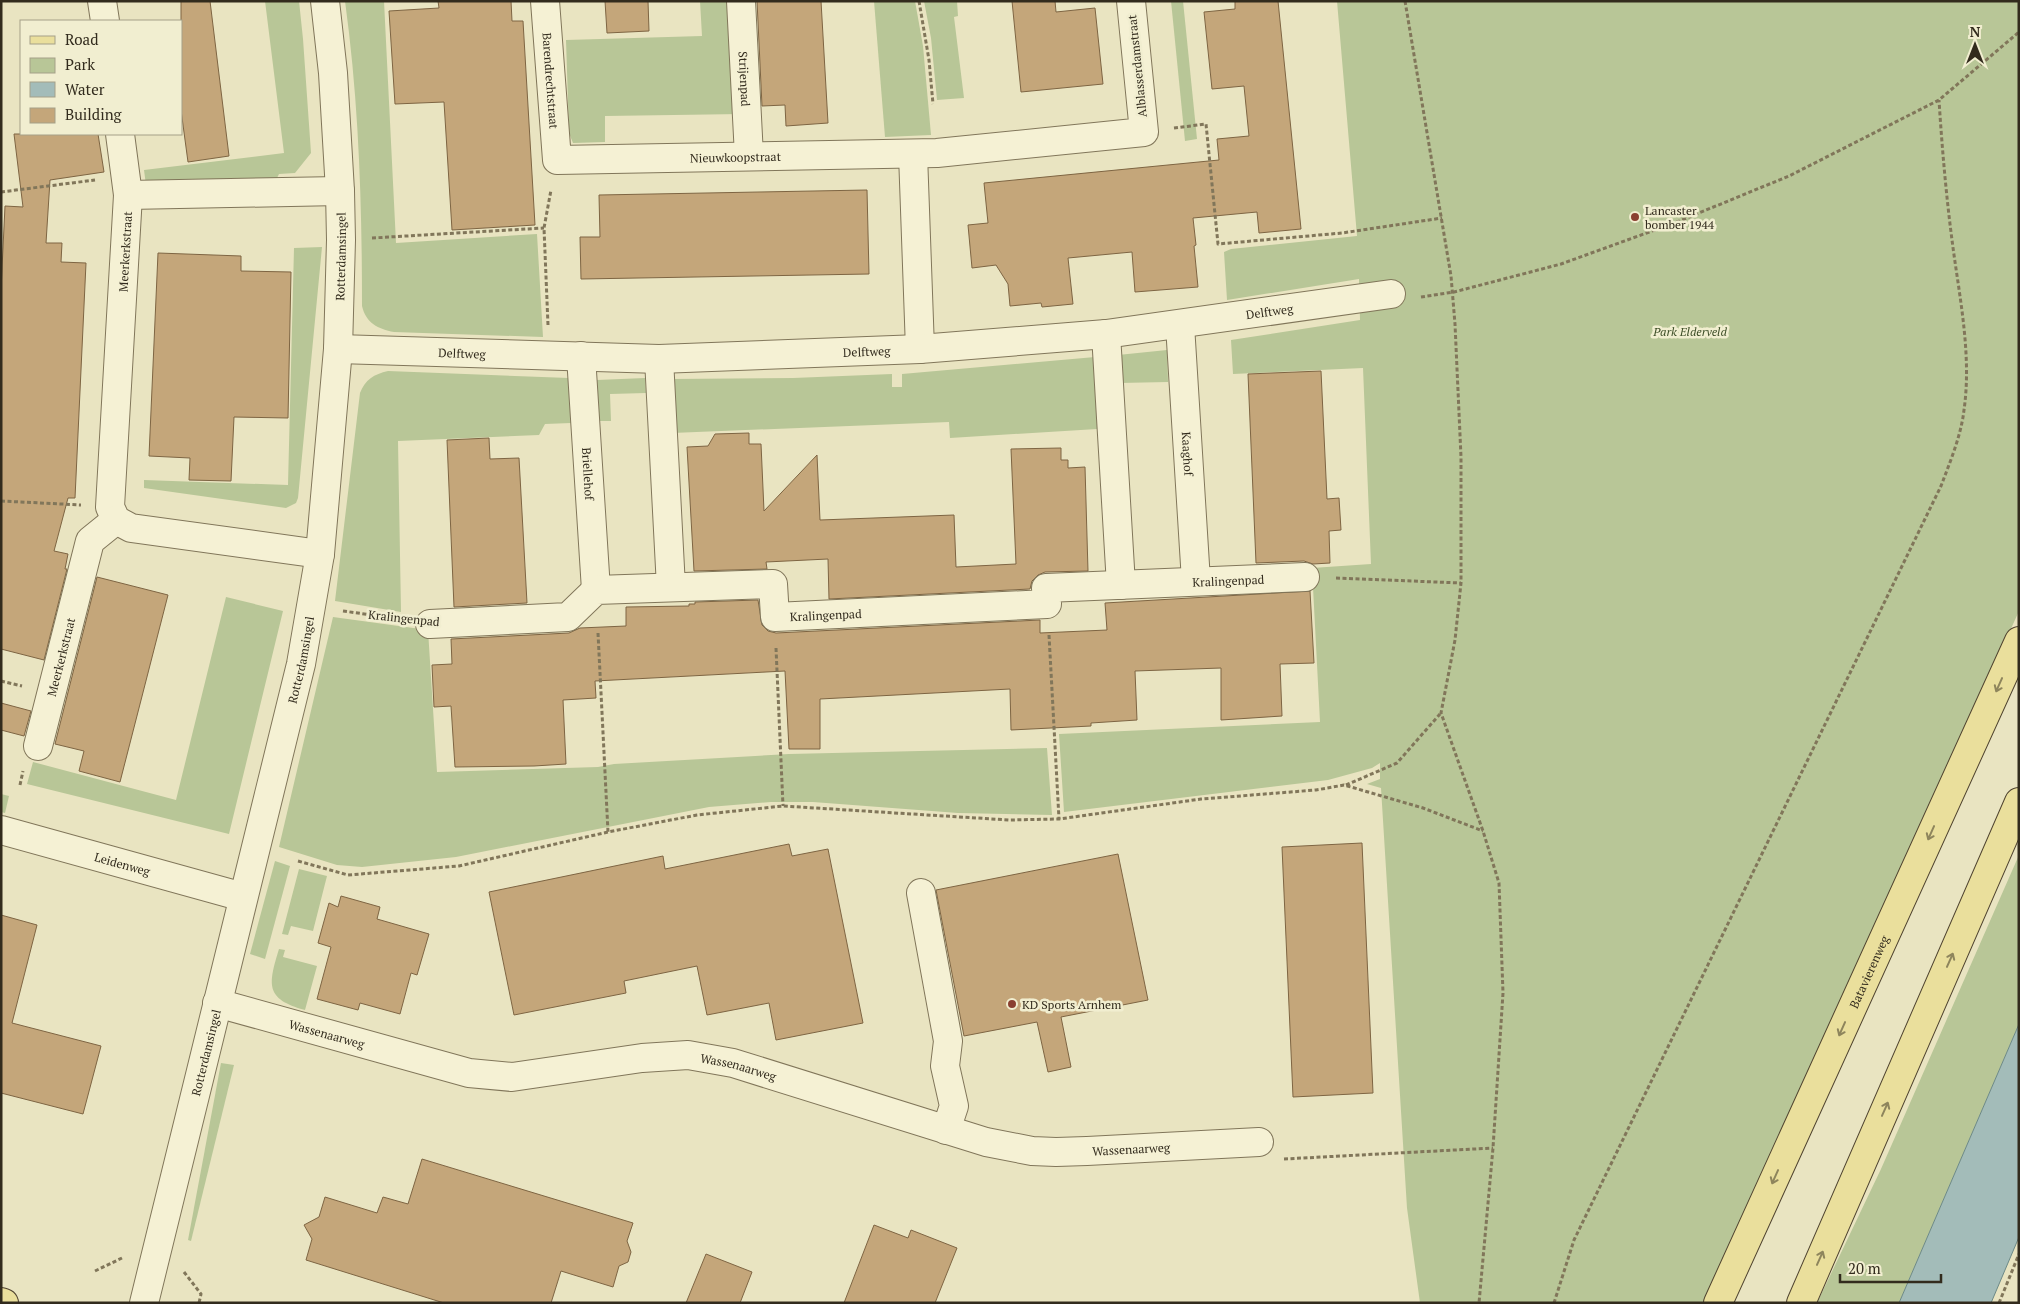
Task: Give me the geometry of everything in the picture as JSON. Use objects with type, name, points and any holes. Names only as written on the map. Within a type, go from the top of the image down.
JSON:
[{"type":"main road","name":"Batavierenweg","points":[[1718,1303],[2019,641]]},
{"type":"main road","points":[[1801,1303],[2019,802]]},
{"type":"street","points":[[102,1],[105,20]]},
{"type":"street","name":"Rotterdamsingel","points":[[144,1303],[301,664],[320,554],[338,349],[341,240],[333,73],[325,1]]},
{"type":"street","name":"Barendrechtstraat","points":[[545,1],[557,160]]},
{"type":"street","name":"Strijenpad","points":[[741,1],[749,156]]},
{"type":"street","name":"Alblasserdamstraat","points":[[1131,1],[1144,132]]},
{"type":"street","name":"Nieuwkoopstraat","points":[[557,160],[914,154],[1144,132]]},
{"type":"street","points":[[120,135],[128,196]]},
{"type":"street","points":[[914,154],[920,349]]},
{"type":"street","name":"Meerkerkstraat","points":[[38,746],[90,541],[113,513],[128,196],[340,191]]},
{"type":"street","name":"Delftweg","points":[[338,349],[659,359],[920,349],[1106,334],[1391,294]]},
{"type":"street","name":"Kaaghof","points":[[1180,325],[1196,581]]},
{"type":"street","points":[[1106,334],[1120,585]]},
{"type":"street","name":"Briellehof","points":[[581,356],[596,590]]},
{"type":"street","points":[[659,359],[671,587]]},
{"type":"street","points":[[113,513],[131,528],[320,554]]},
{"type":"street","name":"Kralingenpad","points":[[430,624],[568,617],[596,590],[773,584],[775,617],[1047,604],[1046,588],[1306,577]]},
{"type":"street","name":"Leidenweg","points":[[1,830],[243,897]]},
{"type":"street","points":[[921,893],[948,1041],[945,1066],[954,1106],[946,1130]]},
{"type":"street","name":"Wassenaarweg","points":[[217,1003],[469,1073],[512,1077],[642,1058],[697,1056],[733,1063],[946,1130],[1008,1147],[1056,1152],[1259,1142]]},
{"type":"path","points":[[920,1],[929,60],[933,104]]},
{"type":"path","points":[[298,861],[348,875],[459,866],[608,832],[697,815],[783,806],[1009,820],[1059,819],[1200,799],[1316,790],[1344,785],[1397,763],[1440,713],[1455,640],[1461,583],[1461,457],[1454,292],[1405,1]]},
{"type":"path","points":[[1391,294],[1423,298],[1454,292],[1561,264],[1677,222],[1789,176],[1938,100],[2019,32]]},
{"type":"path","points":[[1554,1303],[1574,1240],[1941,486],[1955,449],[1964,410],[1966,365],[1962,312],[1945,178],[1938,100]]},
{"type":"path","points":[[1144,132],[1206,124],[1218,244],[1342,233],[1442,218]]},
{"type":"path","points":[[550,356],[544,228],[557,160]]},
{"type":"path","points":[[1,192],[103,179],[128,196]]},
{"type":"path","points":[[341,240],[544,228]]},
{"type":"path","points":[[1,501],[113,513]]},
{"type":"path","points":[[1306,577],[1461,583]]},
{"type":"path","points":[[596,590],[608,832]]},
{"type":"path","points":[[1047,604],[1059,819]]},
{"type":"path","name":"Kralingenpad","points":[[312,606],[430,624]]},
{"type":"path","points":[[775,617],[783,806]]},
{"type":"path","points":[[1440,713],[1484,831],[1499,883],[1502,992],[1493,1148],[1479,1303]]},
{"type":"path","points":[[1344,785],[1432,811],[1484,831]]},
{"type":"path","points":[[1259,1142],[1260,1161],[1493,1148]]},
{"type":"path","points":[[1999,1303],[2019,1254]]},
{"type":"path","points":[[184,1272],[201,1294],[199,1303]]},
{"type":"green space","points":[[265,1],[299,1],[311,153],[295,173],[279,174],[275,182],[146,185],[144,170],[284,153]]},
{"type":"green space","points":[[345,1],[384,1],[396,243],[537,234],[543,337],[394,332],[378,327],[366,317],[362,306],[357,115]]},
{"type":"green space","points":[[700,1],[736,1],[742,114],[605,116],[605,142],[573,143],[569,133],[566,40],[702,36]]},
{"type":"green space","points":[[874,1],[915,1],[923,46],[931,135],[885,137]]},
{"type":"green space","points":[[924,1],[957,1],[958,16],[954,17],[964,98],[937,100],[931,38]]},
{"type":"green space","points":[[1171,1],[1183,1],[1197,139],[1185,141]]},
{"type":"green space","name":"Park Elderveld","points":[[1337,1],[2019,1],[2019,611],[1721,1269],[1703,1303],[1420,1303],[1407,1208],[1381,788],[1367,784],[1380,779],[1380,763],[1372,768],[1328,780],[1064,812],[1059,734],[1320,722],[1312,568],[1371,564],[1363,368],[1233,374],[1231,340],[1360,320],[1359,279],[1227,300],[1224,252],[1231,249],[1357,236]]},
{"type":"green space","points":[[322,247],[296,503],[286,508],[144,488],[144,480],[288,485],[294,248]]},
{"type":"green space","points":[[1167,350],[1168,382],[1119,383],[1118,355]]},
{"type":"green space","points":[[1095,357],[1097,429],[950,438],[949,422],[672,433],[671,379],[793,378],[892,374],[892,387],[902,387],[902,374]]},
{"type":"green space","points":[[388,371],[569,378],[571,423],[545,424],[539,435],[398,441],[401,612],[335,601],[360,393],[371,378]]},
{"type":"green space","points":[[645,378],[646,393],[610,394],[611,421],[598,421],[597,380]]},
{"type":"green space","points":[[226,597],[283,611],[229,834],[27,784],[33,762],[176,800]]},
{"type":"green space","points":[[333,617],[428,630],[437,772],[598,767],[614,764],[789,754],[1047,748],[1052,815],[958,813],[813,802],[771,802],[709,807],[456,857],[362,867],[337,865],[279,847]]},
{"type":"green space","points":[[1,794],[9,796],[5,813],[1,812]]},
{"type":"green space","points":[[2019,855],[2019,1024],[1899,1303],[1817,1303],[1881,1169]]},
{"type":"green space","points":[[275,861],[290,866],[265,959],[250,954]]},
{"type":"green space","points":[[299,869],[327,876],[313,931],[291,926],[288,935],[282,934]]},
{"type":"green space","points":[[279,949],[285,950],[283,957],[317,966],[305,1010],[283,1001],[276,995],[273,989],[273,972]]},
{"type":"green space","points":[[221,1063],[234,1065],[191,1241],[188,1240]]},
{"type":"water","points":[[2019,1024],[2019,1237],[1991,1303],[1899,1303]]},
{"type":"building","points":[[181,1],[210,1],[229,156],[188,162],[182,117]]},
{"type":"building","points":[[438,1],[511,1],[512,21],[523,21],[535,225],[452,230],[444,102],[395,104],[389,11],[439,8]]},
{"type":"building","points":[[605,1],[648,1],[649,31],[607,33]]},
{"type":"building","points":[[757,1],[821,1],[828,123],[786,126],[785,105],[762,106]]},
{"type":"building","points":[[1012,1],[1055,1],[1056,12],[1095,8],[1103,84],[1021,92]]},
{"type":"building","points":[[1235,1],[1278,1],[1301,229],[1259,233],[1257,212],[1193,218],[1198,287],[1135,292],[1132,252],[1068,258],[1073,304],[1042,307],[1041,303],[1010,306],[1008,284],[996,265],[972,268],[968,225],[988,223],[984,183],[1219,160],[1217,139],[1249,136],[1244,86],[1212,89],[1204,12],[1235,9]]},
{"type":"building","points":[[14,134],[98,135],[104,172],[50,180],[46,243],[62,243],[61,262],[86,263],[75,498],[68,498],[54,551],[68,554],[65,569],[67,569],[44,660],[1,649],[1,290],[5,206],[23,207]]},
{"type":"building","points":[[867,190],[869,274],[581,279],[580,237],[600,237],[599,195]]},
{"type":"building","points":[[158,253],[241,256],[241,271],[291,272],[288,418],[234,417],[231,481],[189,480],[190,458],[149,456]]},
{"type":"building","points":[[1321,371],[1327,499],[1339,498],[1341,530],[1329,531],[1330,563],[1313,564],[1304,561],[1256,563],[1248,374]]},
{"type":"building","points":[[749,433],[749,444],[761,444],[764,511],[817,455],[820,520],[954,515],[956,567],[1016,564],[1011,449],[1061,448],[1061,460],[1068,460],[1068,468],[1085,467],[1088,571],[1045,572],[1038,575],[1032,581],[1030,589],[829,599],[828,559],[766,562],[767,569],[694,571],[687,447],[708,446],[715,434]]},
{"type":"building","points":[[489,438],[490,459],[519,458],[527,603],[454,607],[447,440]]},
{"type":"building","points":[[97,577],[168,595],[120,782],[79,771],[84,751],[55,744]]},
{"type":"building","points":[[1310,591],[1314,663],[1280,664],[1282,716],[1221,720],[1221,668],[1135,671],[1137,720],[1091,723],[1091,726],[1011,730],[1010,689],[820,699],[820,749],[789,749],[785,671],[595,681],[596,698],[563,700],[566,764],[455,767],[451,706],[434,707],[432,665],[452,664],[451,639],[569,633],[580,628],[626,626],[626,607],[689,606],[689,604],[695,604],[695,602],[758,600],[762,625],[768,631],[776,633],[1040,620],[1040,633],[1107,630],[1105,603]]},
{"type":"building","points":[[1,703],[31,711],[24,736],[1,730]]},
{"type":"building","points":[[1362,843],[1373,1093],[1293,1097],[1282,847]]},
{"type":"building","points":[[789,844],[792,856],[828,849],[863,1023],[776,1040],[769,1003],[707,1015],[697,966],[624,981],[626,993],[514,1015],[489,892],[663,856],[665,869]]},
{"type":"building","points":[[1118,854],[1148,1000],[1061,1017],[1071,1067],[1048,1072],[1037,1022],[964,1036],[936,890]]},
{"type":"building","points":[[341,896],[380,907],[377,919],[429,934],[417,975],[411,973],[400,1014],[360,1003],[358,1010],[317,999],[331,947],[318,943],[329,903],[338,907]]},
{"type":"building","points":[[1,915],[37,925],[12,1023],[101,1046],[83,1114],[1,1093]]},
{"type":"building","points":[[422,1159],[633,1223],[627,1241],[631,1252],[628,1262],[619,1266],[613,1287],[561,1271],[551,1303],[444,1303],[306,1260],[312,1239],[304,1225],[319,1217],[325,1197],[377,1213],[383,1197],[408,1204]]},
{"type":"building","points":[[874,1225],[908,1238],[911,1230],[957,1248],[935,1303],[844,1303]]},
{"type":"building","points":[[706,1254],[752,1272],[740,1303],[686,1303]]},
{"type":"place","name":"Lancaster bomber 1944","points":[[1635,217]]},
{"type":"place","name":"KD Sports Arnhem","points":[[1012,1004]]}]
